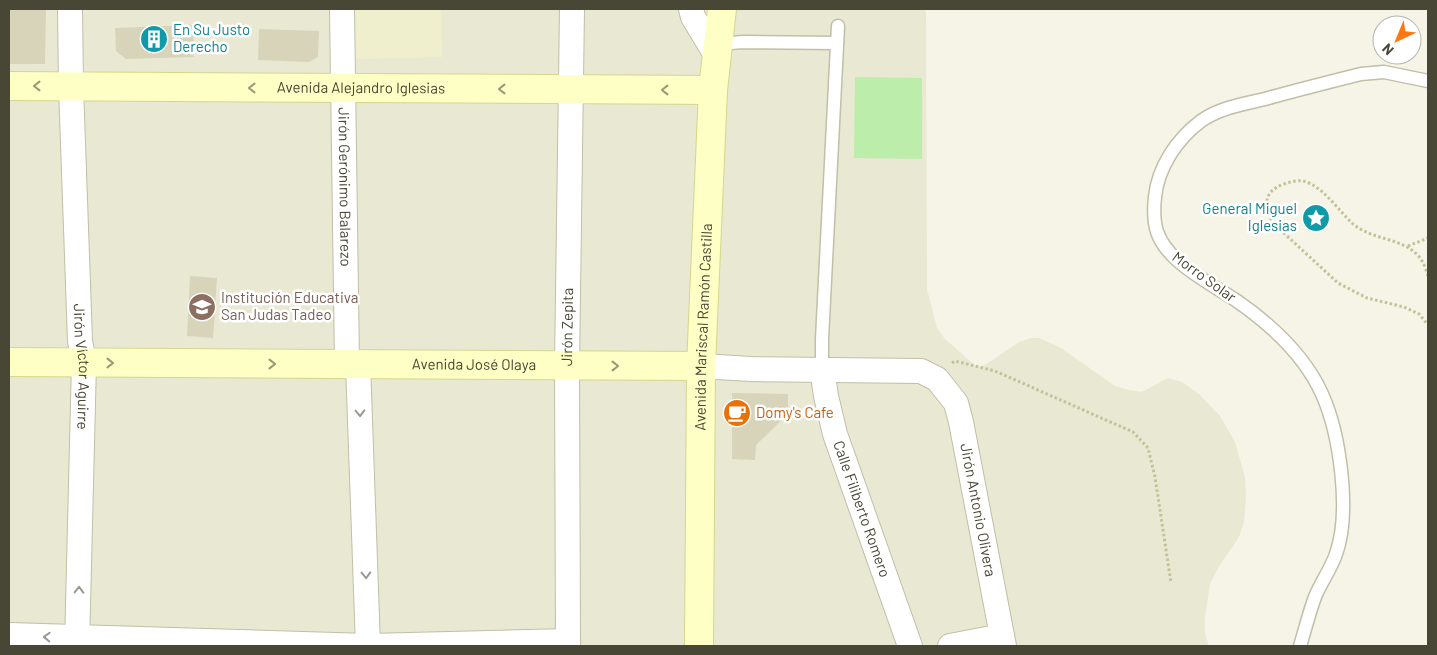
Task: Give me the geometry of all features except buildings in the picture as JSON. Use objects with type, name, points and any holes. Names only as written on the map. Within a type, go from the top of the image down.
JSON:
[{"type":"street","name":"Jirón Víctor Aguirre","points":[[70,9],[80,341],[84,362],[78,642]]},
{"type":"street","name":"Jirón Gerónimo Balarezo","points":[[342,9],[353,364],[368,646]]},
{"type":"street","name":"Jirón Zepita","points":[[568,644],[566,365],[572,9]]},
{"type":"street","points":[[691,9],[693,16],[717,50]]},
{"type":"street","name":"Avenida Mariscal Ramón Castilla","points":[[699,646],[701,366],[714,90],[722,9]]},
{"type":"street","name":"Avenida Alejandro Iglesias","points":[[9,86],[714,90]]},
{"type":"street","name":"Avenida José Olaya","points":[[9,362],[701,366],[751,369],[921,371],[936,379]]},
{"type":"street","name":"Calle Filiberto Romero","points":[[822,369],[835,434],[910,646]]},
{"type":"street","name":"Jirón Antonio Olivera","points":[[936,379],[956,403],[1003,641]]},
{"type":"street","points":[[9,635],[78,642],[368,646],[568,644]]},
{"type":"street","points":[[950,646],[1003,641]]},
{"type":"lane","points":[[822,369],[838,26]]},
{"type":"lane","points":[[717,50],[743,42],[837,43]]},
{"type":"lane","name":"Morro Solar","points":[[1300,646],[1315,596],[1336,555],[1341,534],[1343,516],[1339,460],[1329,414],[1321,393],[1308,369],[1287,344],[1265,322],[1180,263],[1165,249],[1156,231],[1154,213],[1155,192],[1162,167],[1179,142],[1202,121],[1226,109],[1361,74],[1384,72],[1428,81]]},
{"type":"path","points":[[1428,276],[1420,258],[1408,246],[1368,234],[1352,223],[1340,208],[1304,181],[1293,181],[1278,186],[1268,195],[1266,204],[1268,214],[1274,224],[1338,283],[1367,298],[1404,307],[1419,314],[1428,325]]},
{"type":"path","points":[[1408,246],[1428,238]]},
{"type":"path","points":[[936,379],[955,361],[995,371],[1133,432],[1144,443],[1155,477],[1171,583]]},
{"type":"shaded area","points":[[9,9],[926,9],[927,289],[937,328],[945,339],[977,367],[985,365],[1019,342],[1031,338],[1039,338],[1061,348],[1115,386],[1142,392],[1168,378],[1182,382],[1199,394],[1220,416],[1235,442],[1245,477],[1246,498],[1244,522],[1239,537],[1218,568],[1210,584],[1205,617],[1205,634],[1209,646],[9,646]]},
{"type":"shaded area","points":[[351,9],[441,9],[442,57],[352,59]]},
{"type":"green space","points":[[855,77],[922,78],[922,159],[854,158]]},
{"type":"place","name":"En Su Justo Derecho","points":[[154,39]]},
{"type":"place","name":"General Miguel Iglesias","points":[[1316,218]]},
{"type":"place","name":"Institución Educativa San Judas Tadeo","points":[[202,307]]},
{"type":"place","name":"Domy's Cafe","points":[[737,413]]}]
